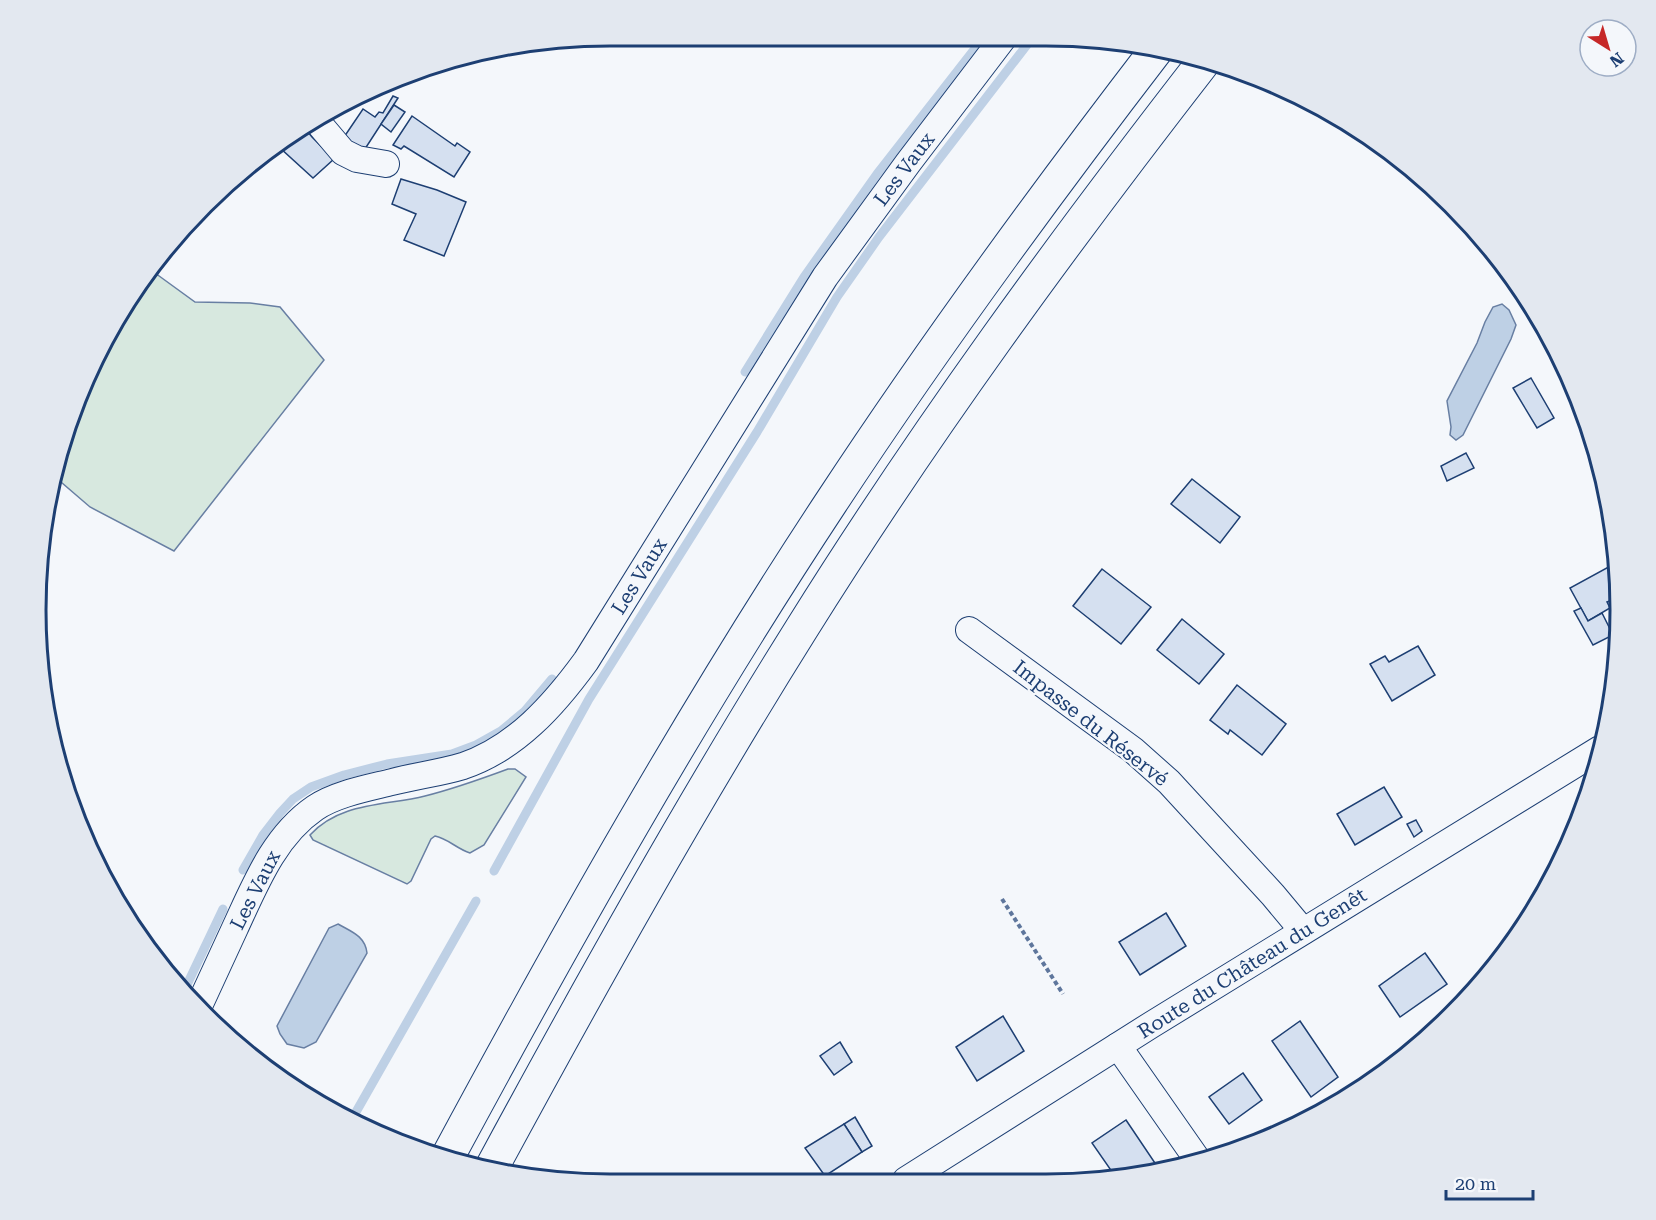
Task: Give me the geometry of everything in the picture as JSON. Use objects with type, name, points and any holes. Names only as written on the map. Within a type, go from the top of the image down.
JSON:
[{"type":"highway","points":[[451,1150],[634,820],[771,595],[881,428],[970,299],[1152,56]]},
{"type":"highway","points":[[495,1162],[619,935],[802,627],[930,434],[1006,325],[1084,217],[1199,68]]},
{"type":"street","name":"Les Vaux","points":[[203,999],[264,868],[280,842],[315,807],[341,796],[463,766],[486,756],[515,739],[567,687],[586,662],[825,277],[997,46]]},
{"type":"street","points":[[321,126],[343,152],[357,159],[386,164]]},
{"type":"street","name":"Impasse du Réservé","points":[[969,630],[1134,750],[1169,782],[1303,930]]},
{"type":"street","name":"Route du Château du Genêt","points":[[915,1174],[1303,930],[1590,755]]},
{"type":"street","points":[[1118,1046],[1193,1154]]},
{"type":"path","points":[[1002,899],[1063,994]]},
{"type":"shaded area","points":[[157,275],[195,302],[250,303],[280,307],[324,360],[174,551],[90,507],[61,482],[76,429],[89,394],[122,328]]},
{"type":"shaded area","points":[[508,769],[515,769],[526,777],[484,845],[470,853],[435,836],[431,839],[411,881],[407,884],[313,840],[310,835],[335,816],[349,811],[435,793]]},
{"type":"water","points":[[1502,304],[1509,310],[1516,325],[1463,435],[1456,440],[1450,435],[1447,401],[1493,307]]},
{"type":"water","points":[[338,924],[361,938],[367,953],[316,1042],[304,1048],[287,1044],[277,1026],[329,928]]},
{"type":"building","points":[[393,96],[398,98],[363,152],[342,140],[363,109],[375,117],[379,112],[383,113]]},
{"type":"building","points":[[394,105],[405,112],[391,132],[381,124]]},
{"type":"building","points":[[412,116],[455,146],[457,143],[470,152],[454,177],[404,146],[401,149],[393,145]]},
{"type":"building","points":[[309,134],[334,159],[313,178],[283,151]]},
{"type":"building","points":[[401,179],[466,202],[444,256],[404,240],[416,214],[392,204]]},
{"type":"building","points":[[1531,378],[1554,418],[1537,428],[1513,388]]},
{"type":"building","points":[[1466,453],[1474,468],[1447,481],[1441,466]]},
{"type":"building","points":[[1192,479],[1240,517],[1220,543],[1171,504]]},
{"type":"building","points":[[1608,568],[1610,601],[1607,602],[1610,608],[1588,621],[1570,588]]},
{"type":"building","points":[[1102,569],[1151,607],[1121,644],[1073,606]]},
{"type":"building","points":[[1581,608],[1588,621],[1602,613],[1609,627],[1609,637],[1593,645],[1574,611]]},
{"type":"building","points":[[1182,619],[1224,654],[1199,684],[1157,650]]},
{"type":"building","points":[[1418,646],[1435,675],[1392,701],[1370,664],[1385,656],[1389,662]]},
{"type":"building","points":[[1237,685],[1286,724],[1262,755],[1230,730],[1228,734],[1210,720]]},
{"type":"building","points":[[1384,787],[1402,817],[1355,845],[1337,814]]},
{"type":"building","points":[[1416,820],[1422,831],[1414,837],[1407,824]]},
{"type":"building","points":[[1166,913],[1186,946],[1140,975],[1119,942]]},
{"type":"building","points":[[1425,953],[1447,984],[1400,1017],[1379,986]]},
{"type":"building","points":[[1003,1016],[1024,1051],[977,1081],[956,1047]]},
{"type":"building","points":[[1300,1021],[1338,1077],[1311,1097],[1272,1041]]},
{"type":"building","points":[[840,1042],[852,1062],[834,1075],[820,1056]]},
{"type":"building","points":[[1243,1073],[1262,1100],[1229,1124],[1209,1097]]},
{"type":"building","points":[[855,1117],[872,1146],[862,1152],[844,1124]]},
{"type":"building","points":[[1126,1120],[1155,1163],[1111,1170],[1092,1143]]},
{"type":"building","points":[[844,1124],[862,1152],[828,1174],[824,1174],[805,1148]]},
{"type":"waterway","points":[[745,372],[804,277],[877,174],[977,46]]},
{"type":"waterway","points":[[494,871],[589,699],[757,432],[837,297],[879,237],[1026,46]]},
{"type":"waterway","points":[[243,870],[263,835],[280,813],[293,799],[311,787],[344,775],[387,764],[452,754],[476,745],[501,731],[525,711],[552,679]]},
{"type":"waterway","points":[[356,1112],[476,901]]},
{"type":"waterway","points":[[188,984],[223,909]]}]
